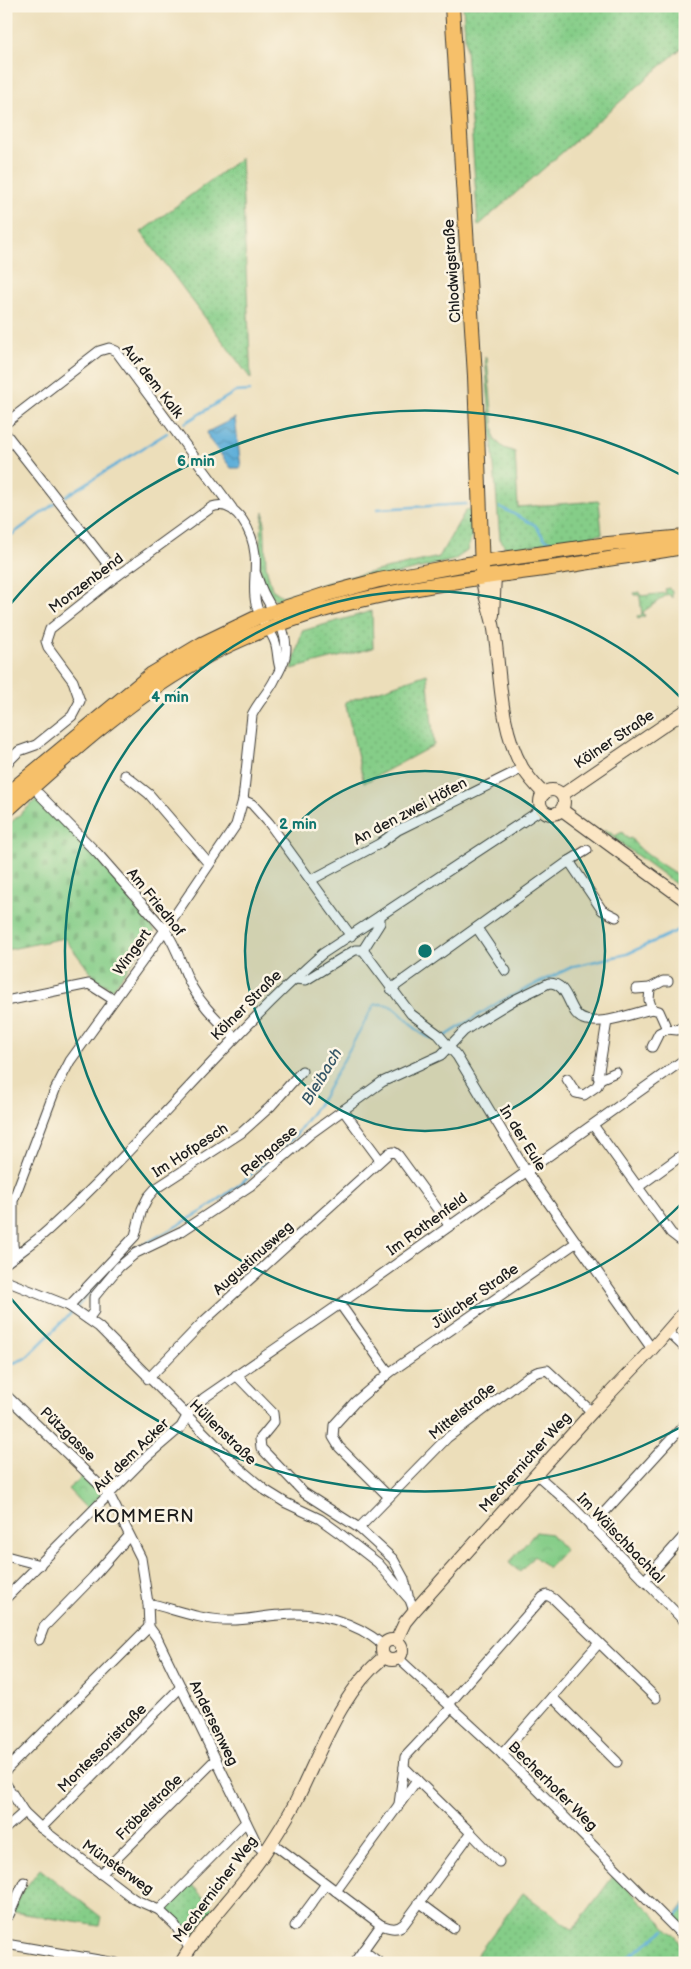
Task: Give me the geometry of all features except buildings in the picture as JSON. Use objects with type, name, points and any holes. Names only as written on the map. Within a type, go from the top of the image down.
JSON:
[{"type":"main road","name":"Chlodwigstraße","points":[[452,6],[474,359],[481,534],[488,562]]},
{"type":"main road","points":[[461,565],[481,534]]},
{"type":"main road","points":[[6,811],[54,767],[134,702],[208,655],[328,594],[379,580],[461,565],[642,540],[685,537]]},
{"type":"main road","points":[[6,796],[152,674],[202,644],[260,616],[274,621],[381,594],[685,547]]},
{"type":"main road","points":[[488,562],[489,576]]},
{"type":"street","name":"Auf dem Kalk","points":[[6,423],[99,351],[109,348],[116,351],[233,510]]},
{"type":"street","points":[[6,434],[117,576]]},
{"type":"street","name":"Monzenbend","points":[[7,767],[19,751],[36,745],[72,716],[80,701],[77,689],[48,647],[46,635],[54,624],[212,507],[223,505],[233,510]]},
{"type":"street","points":[[233,510],[240,517],[251,535],[255,553],[256,574],[254,585],[260,616]]},
{"type":"street","points":[[256,574],[274,621],[274,640],[280,668]]},
{"type":"street","points":[[489,576],[496,592],[492,620],[503,709],[510,736],[523,768],[544,794]]},
{"type":"street","name":"Wingert","points":[[15,1256],[10,1202],[55,1090],[70,1061],[165,930],[236,825],[243,800],[252,715],[274,681],[285,659],[285,635],[274,621]]},
{"type":"street","name":"Kölner Straße","points":[[562,795],[685,711]]},
{"type":"street","name":"An den zwei Höfen","points":[[311,880],[379,844],[398,830],[523,768]]},
{"type":"street","points":[[125,775],[148,794],[209,864]]},
{"type":"street","points":[[553,790],[562,795],[564,803],[562,810],[552,814],[542,809],[540,802],[544,794],[553,790]]},
{"type":"street","name":"Am Friedhof","points":[[39,794],[98,854],[165,930],[171,938],[202,1004],[235,1038]]},
{"type":"street","points":[[243,800],[252,804],[268,823],[351,936]]},
{"type":"street","name":"Kölner Straße","points":[[6,1263],[48,1230],[104,1176],[235,1038],[322,954],[542,809]]},
{"type":"street","points":[[562,810],[685,900]]},
{"type":"street","points":[[391,989],[568,861],[587,850]]},
{"type":"street","points":[[568,861],[602,910],[616,917]]},
{"type":"street","points":[[294,979],[306,980],[355,950],[362,950],[380,924],[380,916]]},
{"type":"street","points":[[476,928],[506,971]]},
{"type":"street","name":"In der Eule","points":[[362,950],[391,989],[418,1020],[438,1034],[457,1056],[526,1171],[652,1349]]},
{"type":"street","points":[[636,988],[650,988],[668,981]]},
{"type":"street","points":[[6,1000],[89,984],[114,1000]]},
{"type":"street","name":"Rehgasse","points":[[88,1319],[94,1311],[94,1297],[119,1267],[136,1253],[182,1231],[212,1212],[250,1186],[310,1134],[382,1082],[441,1054],[447,1044],[514,1000],[549,984],[555,984],[561,987],[578,1017],[586,1020],[607,1021],[652,1009]]},
{"type":"street","points":[[650,988],[649,1000],[652,1009],[659,1011],[667,1029]]},
{"type":"street","points":[[600,1079],[598,1077],[607,1021]]},
{"type":"street","points":[[652,1047],[659,1033],[667,1029],[677,1030],[685,1025]]},
{"type":"street","name":"Im Rothenfeld","points":[[187,1415],[204,1398],[236,1375],[340,1304],[685,1059]]},
{"type":"street","name":"Im Hofpesch","points":[[73,1309],[135,1236],[142,1209],[148,1197],[155,1189],[241,1133],[270,1107],[302,1071]]},
{"type":"street","points":[[568,1079],[576,1093],[584,1096],[596,1086],[600,1079],[616,1072]]},
{"type":"street","points":[[343,1110],[380,1160],[389,1153],[394,1152],[398,1155],[449,1225]]},
{"type":"street","points":[[593,1125],[671,1233],[680,1240],[685,1240]]},
{"type":"street","points":[[638,1187],[685,1153]]},
{"type":"street","name":"Augustinusweg","points":[[148,1379],[205,1320],[380,1160]]},
{"type":"street","name":"Jülicher Straße","points":[[389,1497],[339,1447],[332,1437],[334,1425],[354,1402],[389,1373],[576,1242]]},
{"type":"street","name":"Hüllenstraße","points":[[6,1281],[73,1309],[88,1319],[105,1333],[148,1379],[187,1415],[239,1468],[265,1490],[286,1503],[320,1519],[351,1540],[378,1563],[412,1606]]},
{"type":"street","points":[[340,1304],[389,1373]]},
{"type":"street","name":"Mechernicher Weg","points":[[181,1963],[189,1948],[251,1872],[268,1847],[299,1797],[322,1745],[354,1690],[384,1651],[387,1641],[396,1641],[412,1606],[652,1349],[685,1310]]},
{"type":"street","points":[[667,1331],[685,1348]]},
{"type":"street","name":"Mittelstraße","points":[[359,1528],[447,1438],[527,1377],[537,1372],[547,1370],[592,1412]]},
{"type":"street","points":[[236,1375],[273,1413],[274,1422],[260,1439],[261,1448],[304,1493],[359,1528],[393,1559],[404,1579],[412,1606]]},
{"type":"street","name":"Pützgasse","points":[[6,1394],[109,1494]]},
{"type":"street","name":"Auf dem Acker","points":[[6,1598],[146,1457],[181,1427],[187,1415]]},
{"type":"street","points":[[591,1527],[685,1424]]},
{"type":"street","name":"Im Wälschbachtal","points":[[536,1474],[572,1506],[685,1622]]},
{"type":"street","points":[[6,1770],[149,1627],[148,1603],[141,1558],[109,1494]]},
{"type":"street","points":[[644,1580],[685,1535]]},
{"type":"street","points":[[39,1640],[44,1627],[93,1577],[129,1536]]},
{"type":"street","points":[[6,1556],[40,1565]]},
{"type":"street","points":[[399,1805],[404,1757],[543,1596],[550,1596],[554,1599],[656,1698]]},
{"type":"street","points":[[148,1603],[213,1620],[244,1620],[304,1613],[316,1615],[350,1625],[373,1636],[391,1660],[398,1658],[402,1651],[396,1641]]},
{"type":"street","name":"Andersenweg","points":[[149,1627],[158,1638],[258,1846],[268,1847],[326,1884],[381,1924]]},
{"type":"street","points":[[502,1754],[599,1643]]},
{"type":"street","name":"Becherhofer Weg","points":[[398,1658],[502,1754],[685,1938]]},
{"type":"street","name":"Montessoristraße","points":[[41,1828],[182,1687]]},
{"type":"street","points":[[552,1697],[617,1762]]},
{"type":"street","name":"Fröbelstraße","points":[[102,1874],[216,1759]]},
{"type":"street","points":[[404,1767],[499,1862]]},
{"type":"street","points":[[336,1891],[417,1780]]},
{"type":"street","name":"Münsterweg","points":[[6,1784],[24,1812],[41,1828],[134,1899],[159,1910],[175,1925],[189,1948]]},
{"type":"street","points":[[6,1828],[24,1812]]},
{"type":"street","points":[[159,1910],[246,1822]]},
{"type":"street","points":[[354,1963],[381,1924],[392,1929],[401,1926],[471,1833]]},
{"type":"street","points":[[7,1915],[24,1882]]},
{"type":"street","points":[[295,1926],[326,1884]]},
{"type":"street","points":[[419,1902],[454,1928]]},
{"type":"street","points":[[6,1944],[116,1963]]},
{"type":"street","points":[[363,1950],[380,1963]]},
{"type":"green space","points":[[463,6],[682,6],[685,11],[685,45],[478,226]]},
{"type":"green space","points":[[241,158],[251,379],[141,232]]},
{"type":"green space","points":[[485,357],[487,359],[495,440],[504,448],[515,452],[518,507],[599,501],[602,534],[517,548],[505,547],[500,539]]},
{"type":"green space","points":[[472,509],[472,536],[467,551],[454,560],[281,602],[271,596],[265,587],[261,575],[260,562],[264,512],[266,567],[272,589],[282,596],[336,580],[439,557],[466,510]]},
{"type":"green space","points":[[669,588],[672,591],[672,598],[668,594],[643,612],[645,616],[638,619],[637,616],[642,615],[640,598],[639,595],[634,593],[640,592],[641,596],[666,593],[665,589]]},
{"type":"green space","points":[[372,611],[373,648],[292,669],[302,631]]},
{"type":"green space","points":[[427,674],[434,745],[364,783],[345,702]]},
{"type":"green space","points":[[37,799],[82,839],[155,931],[112,990],[95,978],[64,938],[6,950],[6,827]]},
{"type":"green space","points":[[605,829],[615,836],[622,832],[628,839],[631,838],[648,855],[685,880],[685,891],[604,831]]},
{"type":"green space","points":[[83,1476],[102,1494],[87,1509],[68,1489]]},
{"type":"green space","points":[[536,1532],[551,1534],[565,1550],[548,1568],[534,1556],[520,1572],[509,1563]]},
{"type":"green space","points":[[40,1869],[101,1917],[99,1926],[13,1912],[22,1892]]},
{"type":"green space","points":[[614,1875],[676,1937],[685,1951],[668,1963],[471,1963],[523,1893],[573,1930]]},
{"type":"green space","points":[[191,1884],[214,1909],[188,1941],[179,1923],[165,1909]]},
{"type":"green space","points":[[685,1903],[685,1930],[673,1919]]},
{"type":"water","points":[[235,418],[241,468],[231,468],[209,439],[207,432]]},
{"type":"waterway","points":[[185,423],[235,392],[250,391]]},
{"type":"waterway","points":[[66,496],[167,433]]},
{"type":"waterway","points":[[6,539],[54,504]]},
{"type":"waterway","points":[[377,509],[466,504]]},
{"type":"waterway","points":[[500,507],[535,525],[544,538],[553,543]]},
{"type":"waterway","name":"Bleibach","points":[[444,1037],[499,1002],[574,966],[627,954],[685,927]]},
{"type":"waterway","name":"Bleibach","points":[[6,1366],[26,1358],[78,1306],[116,1263],[129,1253],[203,1211],[239,1185],[295,1136],[322,1099],[374,1005],[384,1004],[392,1007],[421,1033],[439,1039]]},
{"type":"waterway","points":[[676,1917],[685,1906]]},
{"type":"waterway","points":[[620,1963],[665,1930]]},
{"type":"district","name":"KOMMERN","points":[[144,1516]]}]
